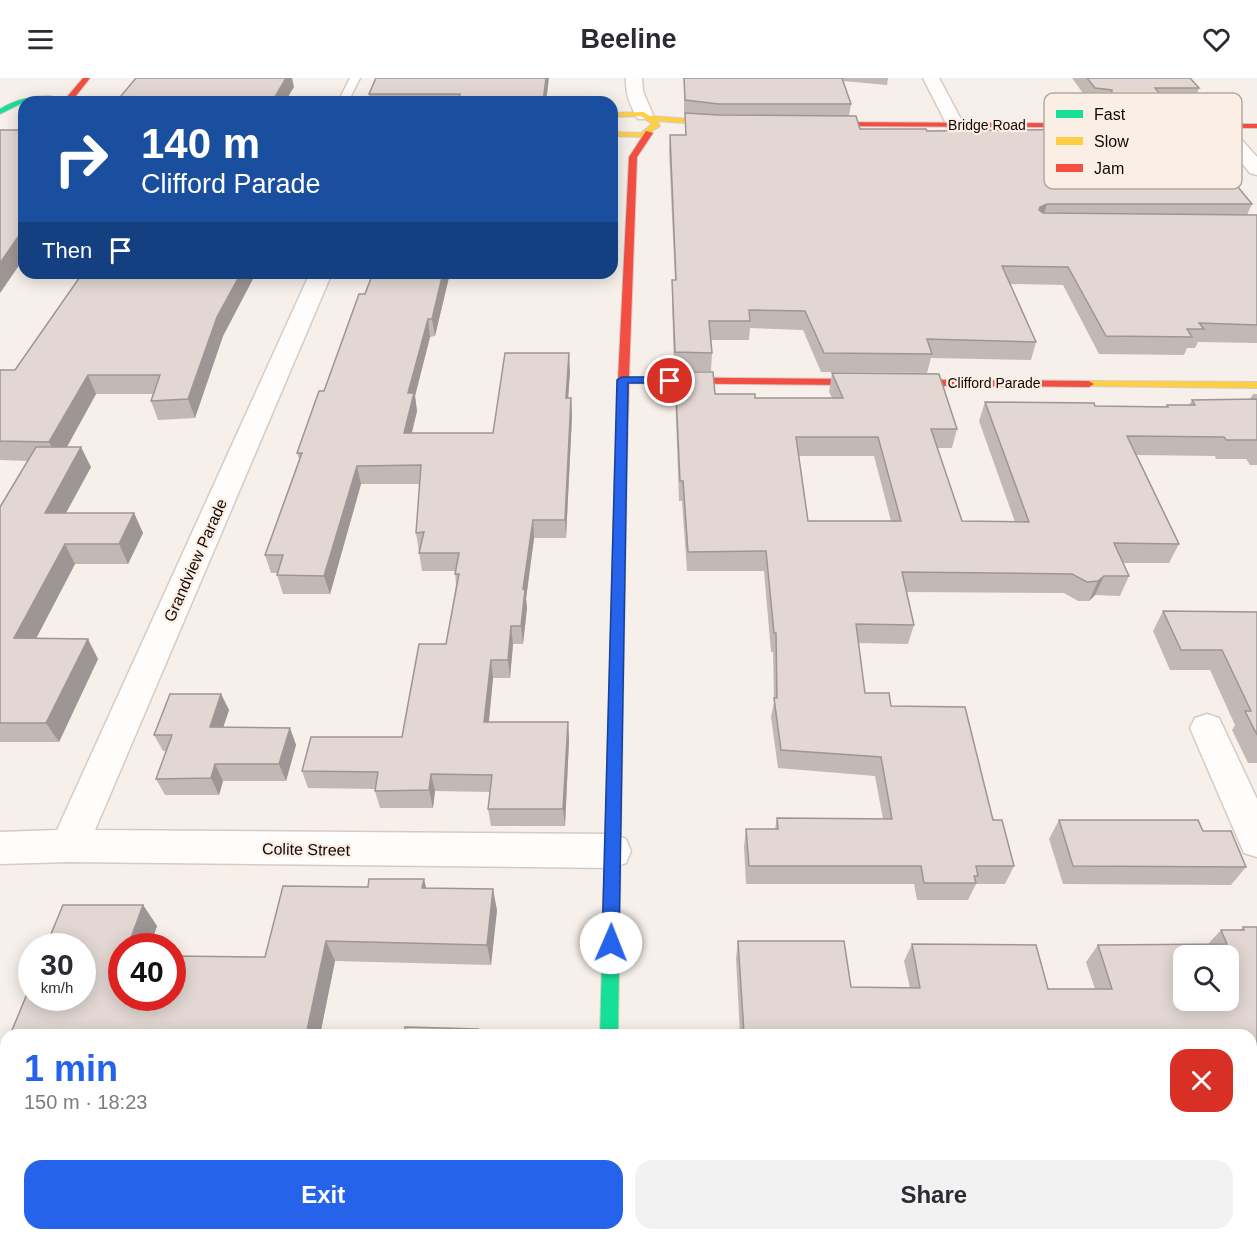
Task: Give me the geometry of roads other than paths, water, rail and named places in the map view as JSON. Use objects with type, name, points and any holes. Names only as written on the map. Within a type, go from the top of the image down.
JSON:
[{"type":"street","points":[[72,96],[87,78]]},
{"type":"street","points":[[931,78],[955,125]]},
{"type":"street","points":[[34,96],[55,85]]},
{"type":"street","points":[[618,111],[622,108],[634,85]]},
{"type":"street","points":[[609,1029],[622,380],[633,157],[649,124],[634,85]]},
{"type":"street","points":[[0,104],[18,102]]},
{"type":"street","points":[[3,121],[18,106]]},
{"type":"street","points":[[618,114],[628,113],[649,124],[741,124]]},
{"type":"street","points":[[618,135],[631,136],[649,124]]},
{"type":"street","name":"Bridge Road","points":[[797,124],[1044,125]]},
{"type":"street","points":[[618,139],[633,157]]},
{"type":"street","points":[[1242,152],[1257,169]]},
{"type":"street","name":"Grandview Parade","points":[[69,846],[318,279]]},
{"type":"street","name":"Clifford Parade","points":[[622,380],[1257,385]]},
{"type":"street","points":[[1207,728],[1257,841]]},
{"type":"street","name":"Colite Street","points":[[0,849],[69,846],[612,851]]},
{"type":"lane","points":[[346,96],[355,78]]}]
